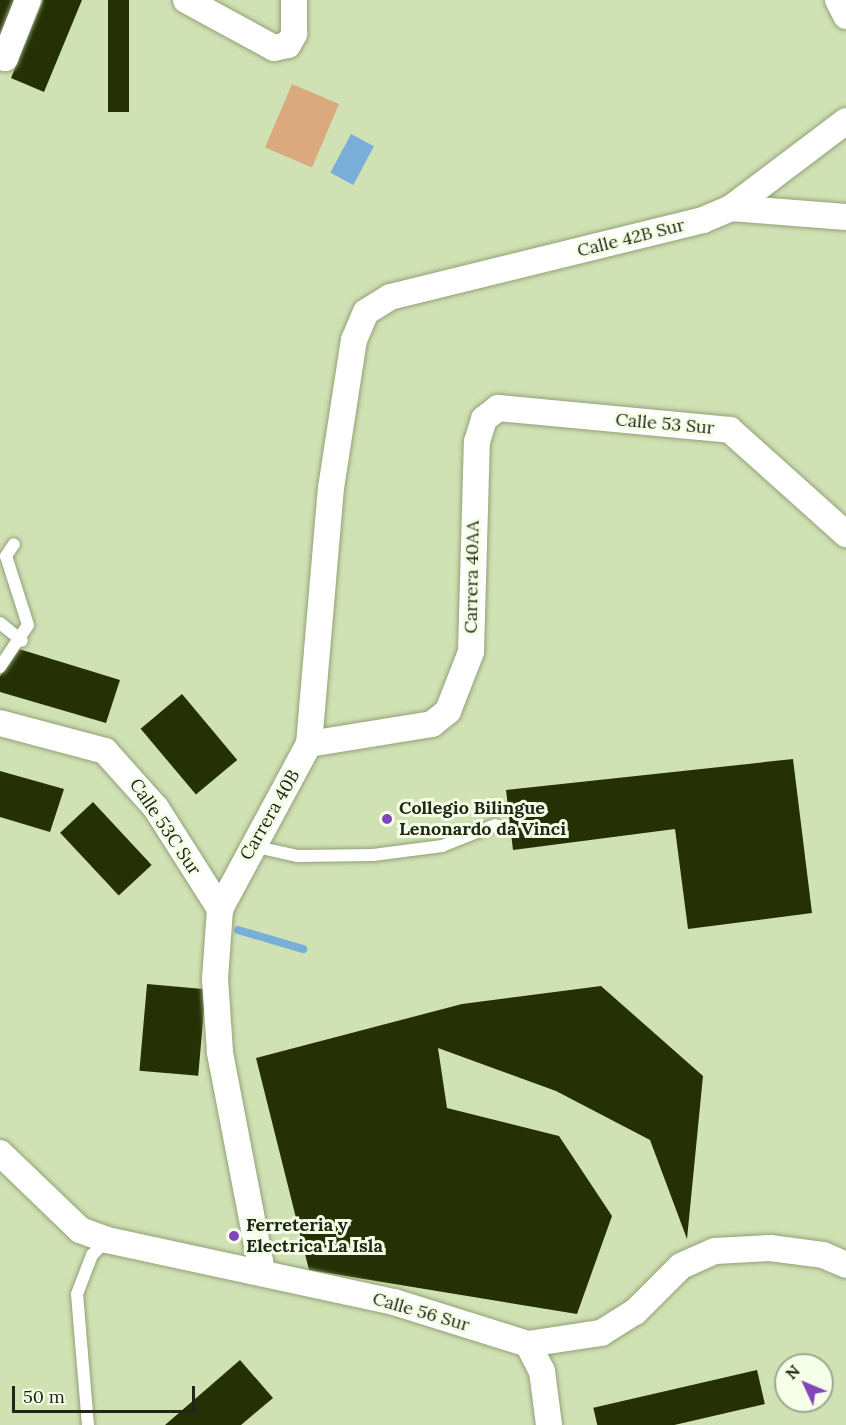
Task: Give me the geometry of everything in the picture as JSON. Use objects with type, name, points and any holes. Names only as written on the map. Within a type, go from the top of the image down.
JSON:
[{"type":"street","points":[[0,55],[5,58],[28,0]]},
{"type":"street","points":[[186,0],[274,48],[288,45],[294,34],[294,0]]},
{"type":"street","points":[[838,0],[846,16]]},
{"type":"street","name":"Calle 42B Sur","points":[[390,297],[704,220],[730,208],[846,121]]},
{"type":"street","points":[[730,208],[846,217]]},
{"type":"street","name":"Carrera 40B","points":[[262,1271],[220,1052],[216,979],[220,909],[250,846],[284,798],[309,744],[331,488],[354,340],[366,312],[390,297]]},
{"type":"street","name":"Calle 53 Sur","points":[[484,419],[498,408],[730,430],[846,534]]},
{"type":"street","name":"Carrera 40AA","points":[[309,744],[432,724],[448,711],[471,652],[474,498],[484,419]]},
{"type":"street","name":"Calle 53C Sur","points":[[0,723],[105,750],[156,808],[220,909]]},
{"type":"street","name":"Calle 56 Sur","points":[[0,1153],[81,1230],[107,1240],[262,1271],[394,1302],[528,1344],[602,1333],[635,1312],[681,1266],[715,1251],[770,1248],[823,1255],[846,1265]]},
{"type":"street","points":[[528,1344],[542,1371],[549,1425]]},
{"type":"lane","points":[[0,667],[22,640],[26,614],[6,556],[14,544]]},
{"type":"lane","points":[[0,623],[22,640]]},
{"type":"lane","points":[[250,846],[297,856],[373,855],[442,846],[495,825]]},
{"type":"lane","points":[[88,1425],[77,1294],[92,1255],[107,1240]]},
{"type":"shaded area","points":[[292,84],[339,104],[312,167],[265,148]]},
{"type":"water","points":[[351,134],[374,146],[353,185],[330,173]]},
{"type":"building","points":[[0,0],[15,0],[0,39]]},
{"type":"building","points":[[43,0],[82,0],[44,92],[11,78]]},
{"type":"building","points":[[108,0],[129,0],[129,112],[108,112]]},
{"type":"building","points":[[19,649],[120,680],[106,723],[0,692],[0,676]]},
{"type":"building","points":[[182,694],[237,760],[196,795],[141,729]]},
{"type":"building","points":[[793,759],[812,913],[688,929],[675,829],[513,850],[506,790]]},
{"type":"building","points":[[0,771],[64,789],[50,832],[0,817]]},
{"type":"building","points":[[93,802],[152,865],[119,896],[60,833]]},
{"type":"building","points":[[147,984],[206,989],[198,1076],[139,1071]]},
{"type":"building","points":[[601,986],[703,1076],[687,1239],[650,1140],[556,1091],[438,1048],[447,1108],[559,1136],[612,1216],[577,1314],[309,1270],[256,1058],[462,1004]]},
{"type":"building","points":[[240,1360],[273,1398],[241,1425],[165,1425]]},
{"type":"building","points":[[757,1370],[765,1404],[674,1425],[597,1425],[593,1408]]},
{"type":"waterway","points":[[238,930],[303,949]]},
{"type":"place","name":"Collegio Bilingue Lenonardo da Vinci","points":[[387,819]]},
{"type":"place","name":"Ferreteria y Electrica La Isla","points":[[234,1236]]}]
